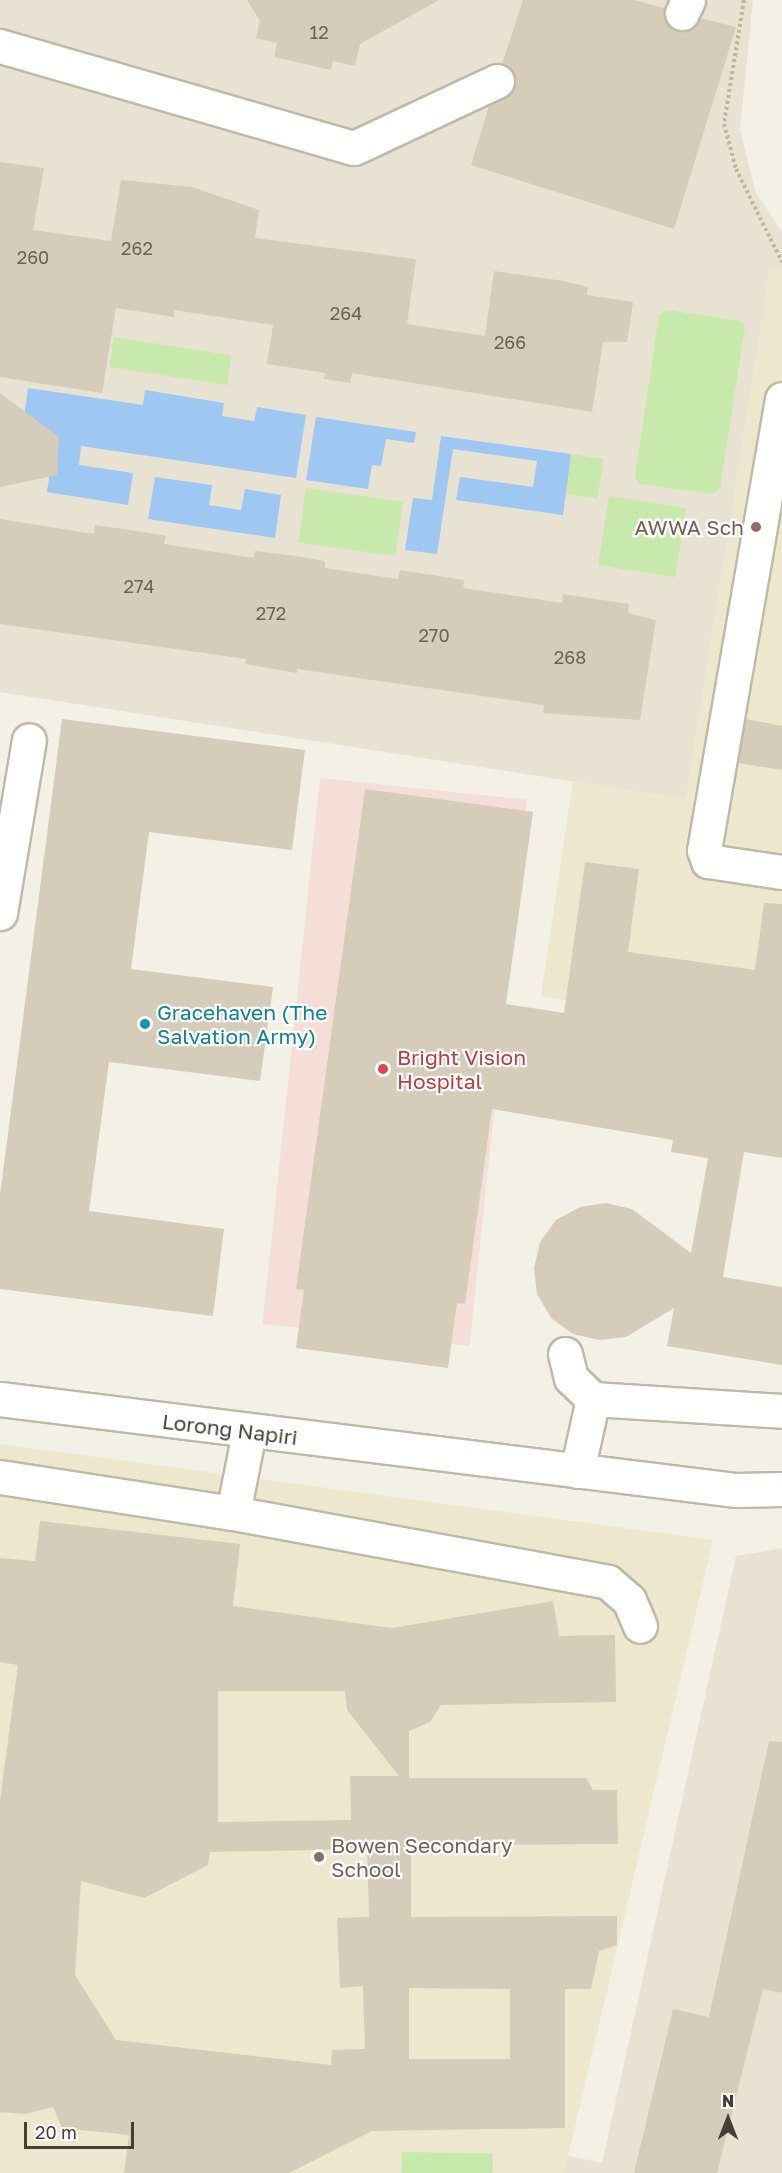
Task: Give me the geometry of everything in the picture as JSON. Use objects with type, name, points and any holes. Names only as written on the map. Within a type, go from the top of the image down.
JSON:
[{"type":"street","points":[[0,46],[354,148],[497,81]]},
{"type":"street","points":[[782,399],[704,850],[708,861],[782,872]]},
{"type":"street","points":[[0,913],[29,740]]},
{"type":"street","points":[[565,1354],[571,1378],[593,1399],[782,1411]]},
{"type":"street","name":"Lorong Napiri","points":[[0,1399],[249,1432],[578,1471]]},
{"type":"street","points":[[593,1399],[578,1471],[736,1490],[782,1489]]},
{"type":"street","points":[[233,1513],[249,1432]]},
{"type":"street","points":[[0,1478],[233,1513],[608,1582],[629,1600],[640,1626]]},
{"type":"path","points":[[744,0],[723,124],[736,169],[782,262]]},
{"type":"shaded area","points":[[0,0],[753,0],[740,128],[755,191],[782,232],[782,272],[770,269],[686,799],[0,692]]},
{"type":"shaded area","name":"AWWA Sch","points":[[770,269],[782,272],[782,1035],[541,996],[573,781],[686,799]]},
{"type":"shaded area","name":"Bright Vision Hospital","points":[[320,778],[527,800],[469,1346],[263,1324]]},
{"type":"shaded area","name":"Bowen Secondary School","points":[[0,1444],[713,1540],[564,2173],[0,2173]]},
{"type":"shaded area","points":[[782,1548],[782,2173],[561,2173],[565,2155],[602,2163],[736,1556]]},
{"type":"green space","points":[[667,310],[741,321],[745,327],[720,488],[713,494],[640,484],[635,477],[659,315]]},
{"type":"green space","points":[[114,337],[232,356],[227,385],[109,367]]},
{"type":"green space","points":[[571,454],[604,459],[597,499],[565,494]]},
{"type":"green space","points":[[306,488],[403,502],[395,556],[298,542]]},
{"type":"green space","points":[[609,496],[686,508],[675,577],[598,565]]},
{"type":"green space","points":[[402,2152],[493,2154],[493,2173],[402,2173]]},
{"type":"water","points":[[28,388],[143,405],[145,390],[224,403],[222,416],[254,421],[257,407],[306,415],[296,478],[81,446],[79,465],[133,473],[128,505],[47,492],[50,470],[21,437]]},
{"type":"water","points":[[316,417],[416,432],[414,443],[386,439],[381,466],[372,465],[368,489],[306,480]]},
{"type":"water","points":[[441,436],[571,454],[563,515],[456,500],[460,477],[533,487],[537,461],[453,449],[437,554],[405,550],[413,498],[432,500]]},
{"type":"water","points":[[155,477],[212,485],[209,505],[241,510],[245,489],[281,495],[275,538],[148,519]]},
{"type":"building","points":[[247,0],[439,0],[360,44],[355,66],[333,61],[331,70],[274,57],[277,43],[256,38],[260,21]]},
{"type":"building","points":[[523,0],[635,0],[664,8],[666,23],[675,30],[692,29],[700,18],[736,27],[674,229],[471,165],[489,105],[512,92],[516,83],[514,73],[502,64]]},
{"type":"building","points":[[0,162],[44,168],[33,230],[111,241],[121,180],[192,187],[259,210],[255,238],[416,259],[407,324],[485,336],[494,271],[564,281],[588,287],[587,295],[633,302],[627,342],[603,342],[592,412],[352,373],[350,383],[324,379],[325,373],[267,364],[273,325],[174,310],[174,317],[116,308],[102,393],[0,377]]},
{"type":"building","points":[[0,393],[59,437],[57,475],[0,487]]},
{"type":"building","points":[[0,519],[94,534],[95,525],[136,531],[166,536],[164,544],[254,558],[255,551],[296,556],[325,561],[325,568],[398,579],[400,570],[464,580],[463,588],[562,603],[563,594],[629,604],[628,613],[656,620],[640,720],[543,713],[544,705],[297,669],[297,673],[245,664],[246,659],[0,624]]},
{"type":"building","name":"Gracehaven (The Salvation Army)","points":[[62,719],[305,750],[292,850],[149,832],[131,969],[273,987],[260,1081],[109,1062],[89,1211],[224,1229],[213,1316],[0,1289],[0,1195]]},
{"type":"building","points":[[746,719],[782,726],[782,770],[738,763]]},
{"type":"building","points":[[365,789],[533,812],[506,1004],[564,1013],[585,862],[639,869],[628,952],[755,970],[764,903],[782,904],[782,1158],[744,1152],[723,1277],[782,1287],[782,1365],[667,1346],[674,1308],[626,1337],[599,1340],[573,1334],[551,1318],[537,1294],[534,1268],[540,1242],[556,1220],[580,1207],[606,1203],[632,1209],[691,1253],[708,1158],[671,1152],[673,1140],[492,1109],[465,1304],[457,1303],[448,1368],[296,1348],[304,1290],[296,1289]]},
{"type":"building","points":[[40,1521],[240,1544],[233,1606],[392,1628],[553,1601],[559,1636],[615,1635],[616,1702],[441,1705],[430,1722],[409,1731],[409,1778],[586,1778],[593,1790],[617,1790],[618,1844],[411,1845],[411,1917],[617,1916],[617,1945],[599,1951],[591,1989],[565,1989],[565,2128],[372,2131],[289,2173],[124,2173],[129,2135],[62,2128],[53,2107],[25,2114],[0,2112],[0,1801],[18,1665],[0,1662],[0,1558],[35,1561]],"holes":[[[218,1691],[345,1691],[347,1710],[399,1776],[350,1776],[351,1820],[218,1822]],[[367,1849],[369,1917],[337,1918],[340,1988],[363,1986],[365,2049],[332,2050],[331,2065],[116,2040],[75,1975],[81,1881],[144,1898],[208,1865],[210,1852]],[[409,1988],[510,1989],[510,2059],[409,2059]]]},
{"type":"building","points":[[769,1741],[782,1742],[782,1993],[763,1989],[717,2173],[634,2173],[673,2009],[709,2017]]},
{"type":"place","name":"AWWA Sch","points":[[756,527]]},
{"type":"place","name":"Gracehaven (The Salvation Army)","points":[[145,1024]]},
{"type":"place","name":"Bright Vision Hospital","points":[[383,1069]]},
{"type":"place","name":"Bowen Secondary School","points":[[319,1857]]}]
